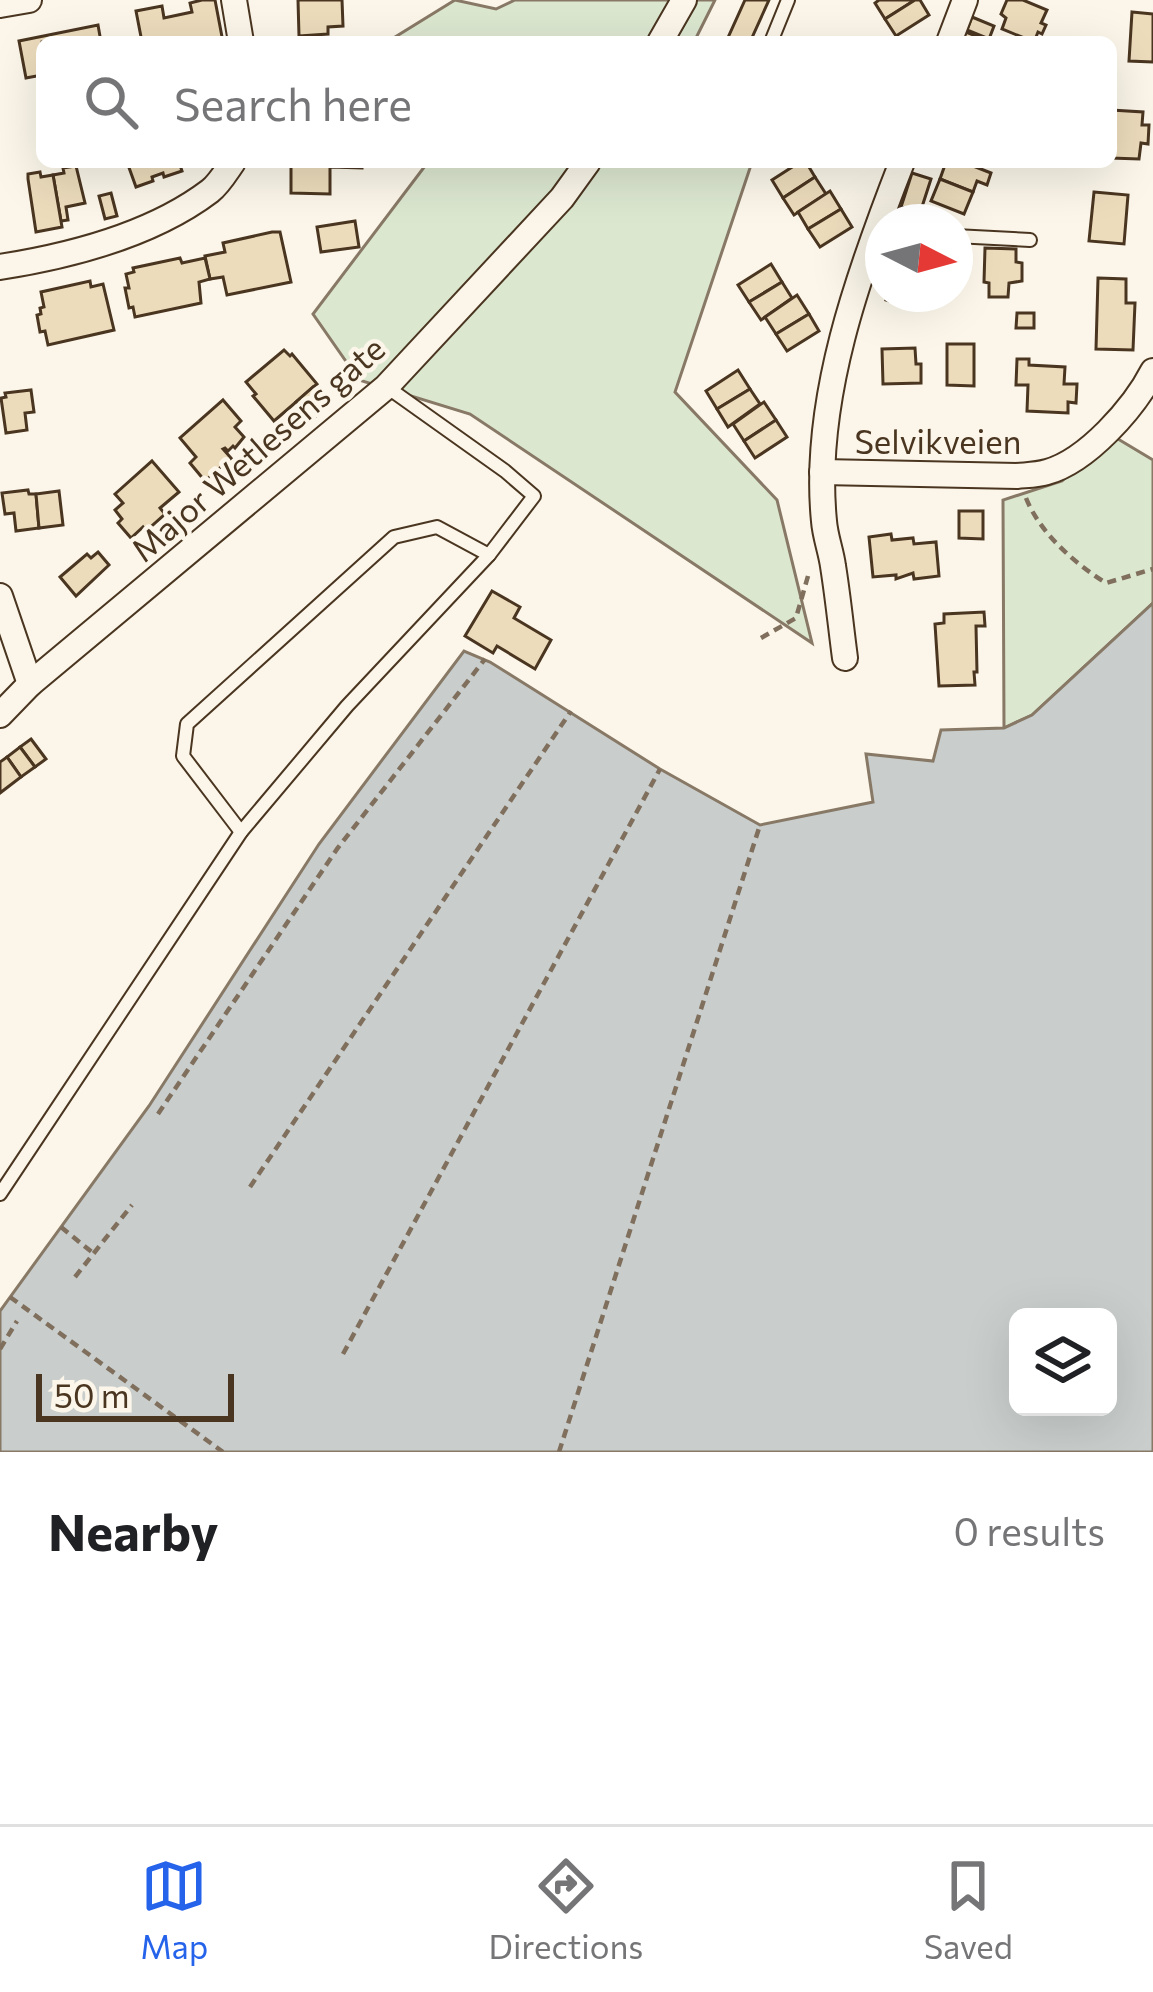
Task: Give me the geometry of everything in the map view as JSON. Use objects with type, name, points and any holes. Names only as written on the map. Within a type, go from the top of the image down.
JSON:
[{"type":"street","points":[[0,5],[28,0]]},
{"type":"street","points":[[234,0],[240,36]]},
{"type":"street","points":[[663,36],[684,0]]},
{"type":"street","points":[[951,36],[965,0]]},
{"type":"street","points":[[0,267],[92,248],[168,217],[214,189],[228,168]]},
{"type":"street","name":"Major Wetlesens gate","points":[[0,715],[30,684],[386,387],[562,198],[584,168]]},
{"type":"street","name":"Selvikveien","points":[[888,204],[900,168]]},
{"type":"street","name":"Selvikveien","points":[[845,658],[824,524],[822,472],[830,397],[849,314],[865,270]]},
{"type":"street","name":"Selvikveien","points":[[822,472],[1045,473],[1067,464],[1104,435],[1153,371]]},
{"type":"street","points":[[0,596],[30,684]]},
{"type":"lane","points":[[773,36],[788,0]]},
{"type":"lane","points":[[973,237],[1030,240]]},
{"type":"lane","points":[[0,1194],[241,832],[347,706],[489,555],[534,496],[386,387]]},
{"type":"lane","points":[[241,832],[183,756],[187,724],[394,537],[437,527],[489,555]]},
{"type":"path","points":[[1017,476],[1035,520],[1087,572],[1106,583],[1153,569]]},
{"type":"path","points":[[761,638],[796,618],[824,524]]},
{"type":"path","points":[[158,1114],[337,849],[484,659]]},
{"type":"path","points":[[250,1186],[572,711]]},
{"type":"path","points":[[343,1354],[660,769]]},
{"type":"path","points":[[559,1452],[760,825]]},
{"type":"path","points":[[75,1277],[133,1204]]},
{"type":"path","points":[[61,1227],[93,1253]]},
{"type":"path","points":[[10,1297],[223,1452]]},
{"type":"path","points":[[0,1348],[17,1321]]},
{"type":"green space","points":[[455,0],[496,9],[515,0],[715,0],[697,36],[397,36]]},
{"type":"green space","points":[[423,168],[750,168],[675,392],[777,500],[812,643],[470,414],[359,380],[313,314]]},
{"type":"green space","points":[[1113,436],[1153,460],[1153,603],[1032,715],[1004,728],[1003,500],[1062,481]]},
{"type":"shaded area","points":[[1153,603],[1153,1452],[0,1452],[0,1311],[149,1106],[319,844],[464,651],[490,662],[660,769],[760,825],[873,802],[866,754],[933,761],[941,730],[1004,728],[1032,715]]},
{"type":"building","points":[[215,0],[222,36],[141,36],[136,11],[162,6],[164,18],[192,12],[190,3]]},
{"type":"building","points":[[298,0],[342,0],[343,26],[328,27],[328,34],[299,36]]},
{"type":"building","points":[[745,0],[769,0],[753,36],[729,36]]},
{"type":"building","points":[[915,0],[885,19],[875,3]]},
{"type":"building","points":[[920,0],[929,15],[896,36],[885,19]]},
{"type":"building","points":[[1007,0],[1023,0],[1047,10],[1041,23],[1046,25],[1042,34],[1019,36],[1002,29],[1006,18],[1001,14]]},
{"type":"building","points":[[1132,12],[1153,14],[1153,62],[1129,61]]},
{"type":"building","points":[[972,17],[994,26],[990,36],[967,30]]},
{"type":"building","points":[[98,25],[100,36],[44,36]]},
{"type":"building","points":[[36,38],[36,76],[26,78],[19,41]]},
{"type":"building","points":[[1117,110],[1143,112],[1142,125],[1149,125],[1148,144],[1141,143],[1139,159],[1117,158]]},
{"type":"building","points":[[63,168],[76,168],[85,203],[66,207],[68,220],[61,221],[53,175],[64,173]]},
{"type":"building","points":[[129,168],[181,168],[182,171],[164,177],[163,173],[136,187]]},
{"type":"building","points":[[291,168],[330,168],[330,194],[291,193]]},
{"type":"building","points":[[791,168],[810,168],[815,177],[783,198],[772,180]]},
{"type":"building","points":[[944,168],[978,168],[991,173],[987,185],[977,181],[973,192],[940,179]]},
{"type":"building","points":[[40,172],[41,177],[53,175],[62,227],[36,232],[28,174]]},
{"type":"building","points":[[912,173],[931,179],[923,204],[902,204]]},
{"type":"building","points":[[815,177],[826,194],[794,215],[783,198]]},
{"type":"building","points":[[940,179],[973,192],[968,204],[931,201]]},
{"type":"building","points":[[830,191],[841,209],[808,229],[798,212]]},
{"type":"building","points":[[1094,192],[1128,195],[1124,244],[1089,241]]},
{"type":"building","points":[[111,193],[117,216],[105,219],[99,196]]},
{"type":"building","points":[[841,209],[852,227],[820,247],[808,229]]},
{"type":"building","points":[[355,221],[359,247],[321,252],[317,227]]},
{"type":"building","points":[[280,232],[291,282],[227,295],[223,277],[210,279],[205,256],[225,252],[223,243]]},
{"type":"building","points":[[985,248],[1016,249],[1022,281],[1009,283],[1008,297],[989,297],[989,283],[984,282]]},
{"type":"building","points":[[180,258],[182,263],[205,258],[210,279],[199,282],[201,303],[135,317],[133,307],[129,308],[126,274],[134,272],[133,268]]},
{"type":"building","points":[[771,264],[782,282],[749,302],[738,285]]},
{"type":"building","points":[[1098,278],[1126,279],[1126,303],[1135,303],[1133,350],[1096,349]]},
{"type":"building","points":[[90,281],[91,287],[103,284],[114,330],[48,345],[37,315],[44,307],[41,292]]},
{"type":"building","points":[[782,282],[792,298],[761,320],[749,302]]},
{"type":"building","points":[[797,295],[809,314],[776,334],[765,317]]},
{"type":"building","points":[[1017,313],[1034,313],[1034,328],[1016,328]]},
{"type":"building","points":[[809,314],[819,331],[787,351],[776,334]]},
{"type":"building","points":[[947,344],[974,344],[974,386],[947,385]]},
{"type":"building","points":[[915,348],[921,383],[883,384],[882,349]]},
{"type":"building","points":[[284,350],[317,384],[274,421],[246,382]]},
{"type":"building","points":[[1017,359],[1029,359],[1029,365],[1065,367],[1064,384],[1077,384],[1076,403],[1068,402],[1068,413],[1027,411],[1028,385],[1016,385]]},
{"type":"building","points":[[738,370],[750,389],[717,409],[706,391]]},
{"type":"building","points":[[313,387],[332,402],[311,420],[296,402]]},
{"type":"building","points":[[750,389],[760,404],[728,427],[717,409]]},
{"type":"building","points":[[31,390],[34,412],[25,413],[27,430],[6,433],[1,398],[5,393]]},
{"type":"building","points":[[223,400],[241,421],[235,427],[244,437],[235,448],[223,449],[231,458],[205,481],[190,463],[196,457],[180,438]]},
{"type":"building","points":[[764,402],[776,420],[744,441],[733,424]]},
{"type":"building","points":[[776,420],[787,437],[755,458],[744,441]]},
{"type":"building","points":[[152,461],[179,492],[160,508],[165,514],[131,538],[118,523],[122,519],[115,510],[123,503],[115,494]]},
{"type":"building","points":[[28,490],[36,494],[39,528],[16,531],[14,513],[5,514],[2,493]]},
{"type":"building","points":[[59,491],[63,525],[39,528],[36,494]]},
{"type":"building","points":[[959,511],[983,511],[983,539],[959,538]]},
{"type":"building","points":[[891,534],[892,540],[913,538],[914,544],[936,542],[939,576],[873,577],[869,537]]},
{"type":"building","points":[[98,552],[109,565],[76,596],[60,577],[87,554],[91,558]]},
{"type":"building","points":[[492,591],[520,607],[514,618],[551,640],[535,669],[497,646],[493,653],[465,636]]},
{"type":"building","points":[[984,612],[985,626],[976,626],[975,685],[939,686],[935,624],[944,623],[944,614]]},
{"type":"building","points":[[31,739],[46,759],[35,767],[20,747]]},
{"type":"building","points":[[20,747],[35,767],[21,777],[7,757]]},
{"type":"building","points":[[7,757],[21,777],[0,793],[0,762]]}]
